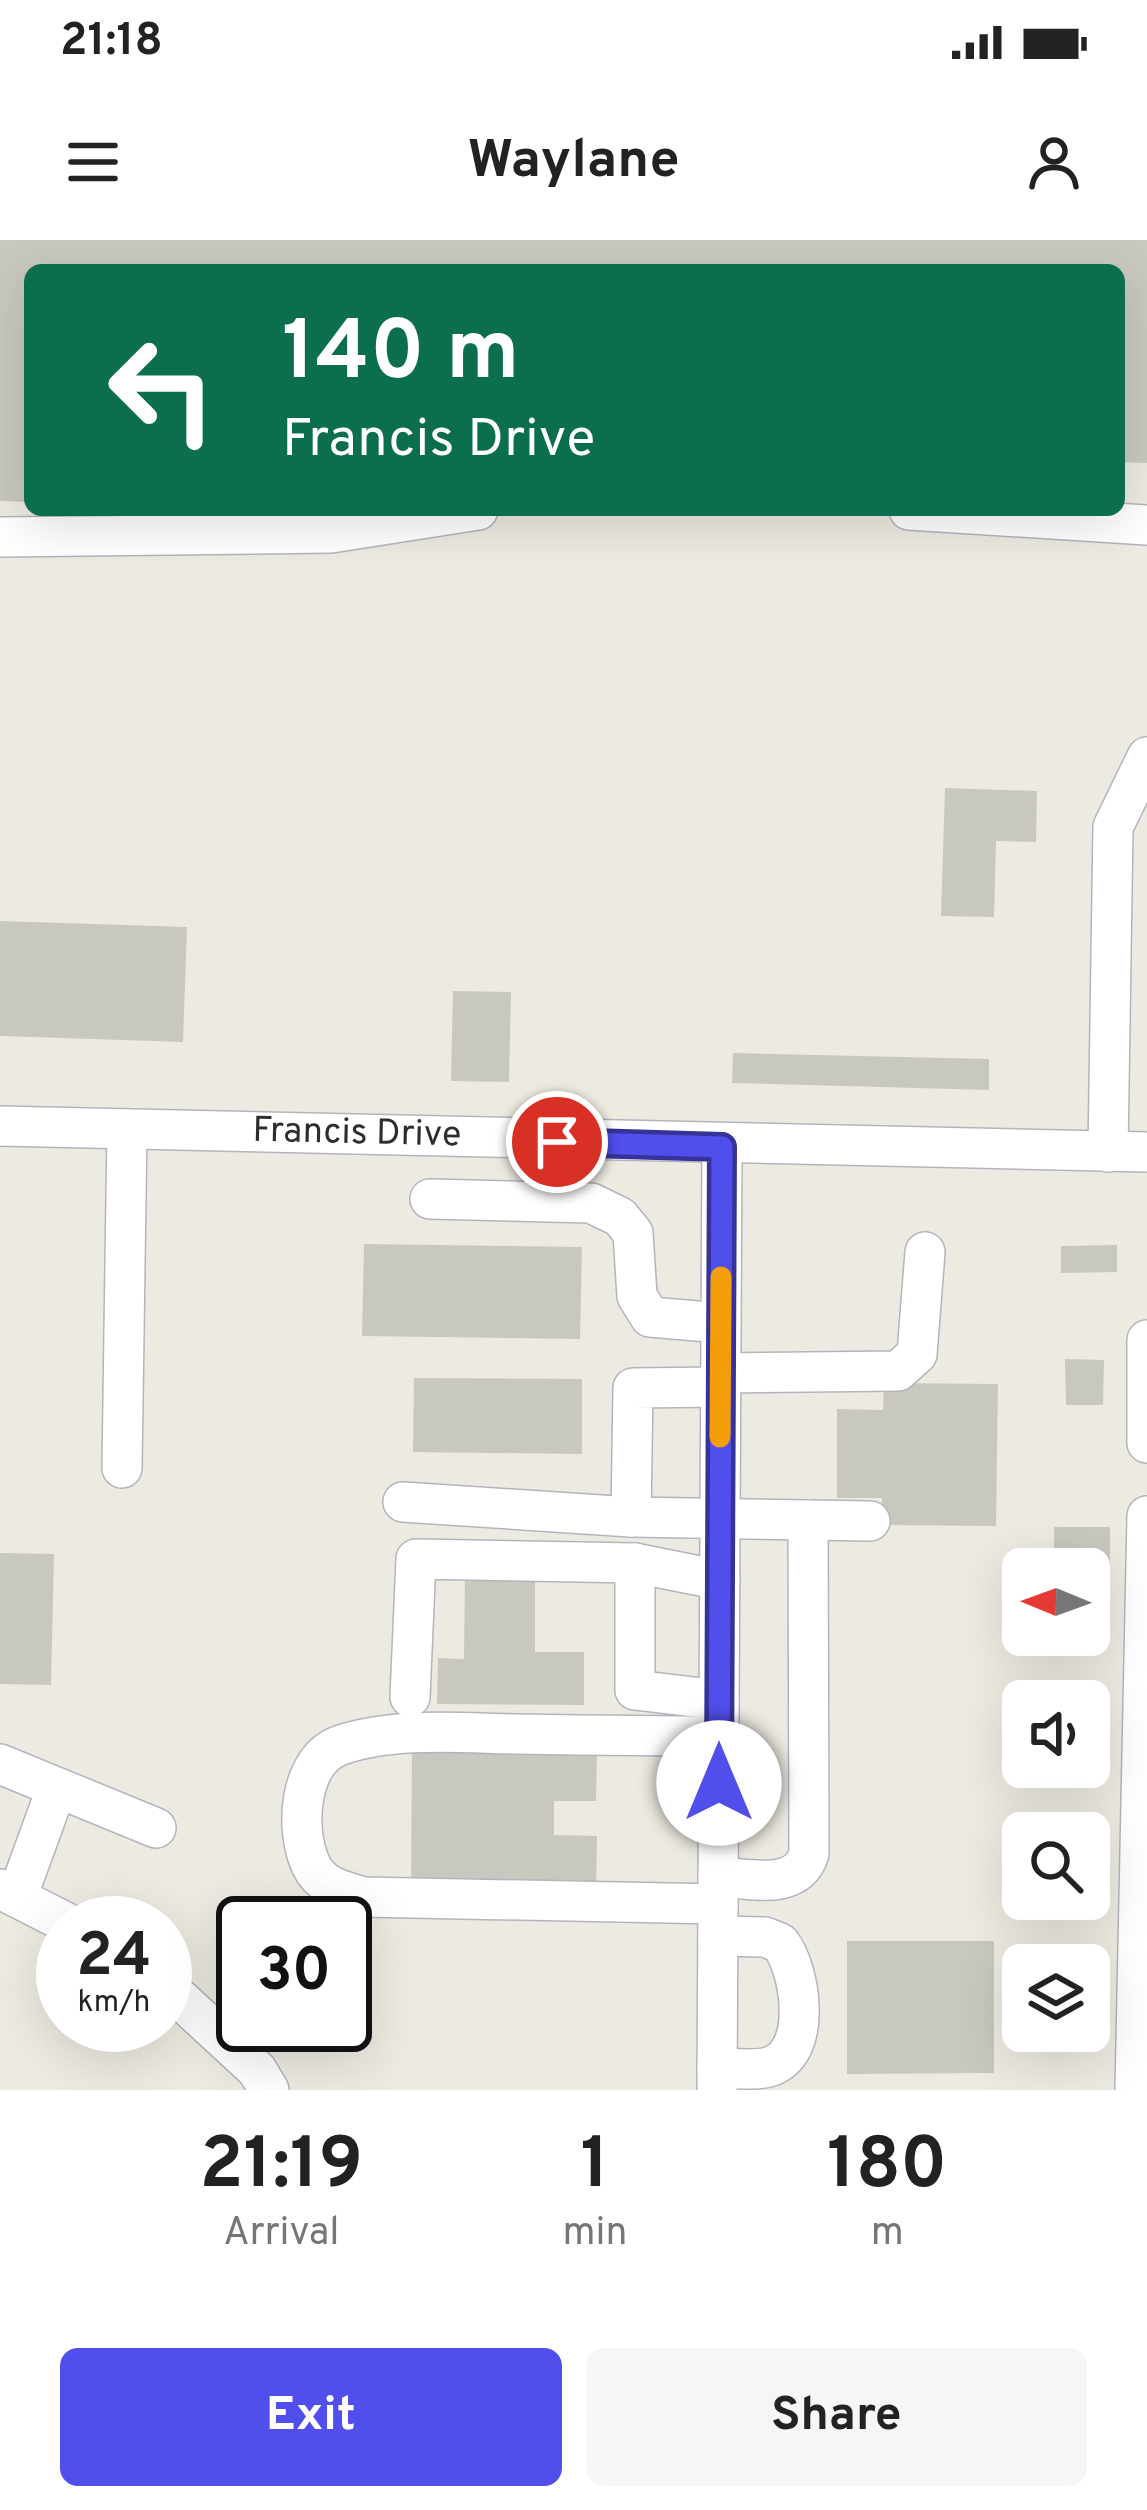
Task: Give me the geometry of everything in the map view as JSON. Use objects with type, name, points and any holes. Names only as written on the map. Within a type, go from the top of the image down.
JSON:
[{"type":"street","points":[[0,537],[332,533],[440,516]]},
{"type":"street","points":[[1011,516],[1147,524]]},
{"type":"street","points":[[1127,1152],[1113,827],[1147,758]]},
{"type":"street","name":"Francis Drive","points":[[0,1126],[722,1147],[1127,1152]]},
{"type":"street","points":[[122,1468],[127,1129]]},
{"type":"street","points":[[471,1200],[474,1140]]},
{"type":"street","points":[[718,1906],[780,1943],[796,1978],[798,2013],[792,2044],[782,2060],[771,2068],[717,2079],[722,1147]]},
{"type":"street","points":[[430,1199],[591,1204],[605,1209],[632,1233],[637,1296],[650,1317],[721,1323]]},
{"type":"street","points":[[631,1516],[634,1388],[898,1371],[917,1354],[925,1252]]},
{"type":"street","points":[[1147,1340],[1147,1443]]},
{"type":"street","points":[[403,1502],[720,1521],[870,1521]]},
{"type":"street","points":[[1135,2090],[1147,1516]]},
{"type":"street","points":[[719,1718],[436,1732],[346,1743],[320,1754],[307,1777],[304,1809],[311,1865],[330,1888],[364,1898],[718,1906],[786,1880],[804,1868],[808,1854],[808,1520]]},
{"type":"street","points":[[410,1696],[416,1559],[635,1563],[720,1580]]},
{"type":"street","points":[[635,1563],[635,1690],[719,1718]]},
{"type":"street","points":[[0,1765],[155,1828]]},
{"type":"street","points":[[36,1907],[8,1893],[56,1790]]},
{"type":"street","points":[[192,2010],[257,2071],[269,2090]]},
{"type":"building","points":[[0,240],[1147,240],[1147,463],[1125,462],[1125,264],[24,264],[24,502],[0,501]]},
{"type":"building","points":[[945,788],[1037,791],[1036,842],[996,841],[994,917],[941,916]]},
{"type":"building","points":[[0,921],[187,927],[183,1042],[0,1036]]},
{"type":"building","points":[[453,991],[511,992],[509,1082],[451,1081]]},
{"type":"building","points":[[733,1053],[989,1059],[989,1090],[732,1083]]},
{"type":"building","points":[[364,1244],[582,1247],[580,1339],[362,1336]]},
{"type":"building","points":[[1117,1245],[1117,1272],[1061,1273],[1061,1246]]},
{"type":"building","points":[[1065,1359],[1104,1360],[1103,1405],[1066,1405]]},
{"type":"building","points":[[414,1378],[582,1379],[582,1454],[413,1452]]},
{"type":"building","points":[[884,1383],[998,1384],[996,1526],[881,1525],[882,1498],[837,1498],[837,1409],[883,1410]]},
{"type":"building","points":[[1054,1527],[1110,1527],[1110,1548],[1054,1548]]},
{"type":"building","points":[[0,1553],[54,1554],[51,1685],[0,1684]]},
{"type":"building","points":[[465,1571],[535,1571],[535,1652],[584,1652],[584,1705],[437,1704],[438,1658],[464,1659]]},
{"type":"building","points":[[412,1748],[597,1750],[596,1801],[554,1801],[554,1835],[597,1836],[596,1888],[411,1886]]},
{"type":"building","points":[[847,1941],[994,1941],[994,2073],[847,2074]]},
{"type":"slow traffic","points":[[720,1437],[721,1277]]},
{"type":"route","points":[[557,1142],[722,1147],[719,1783]]}]
